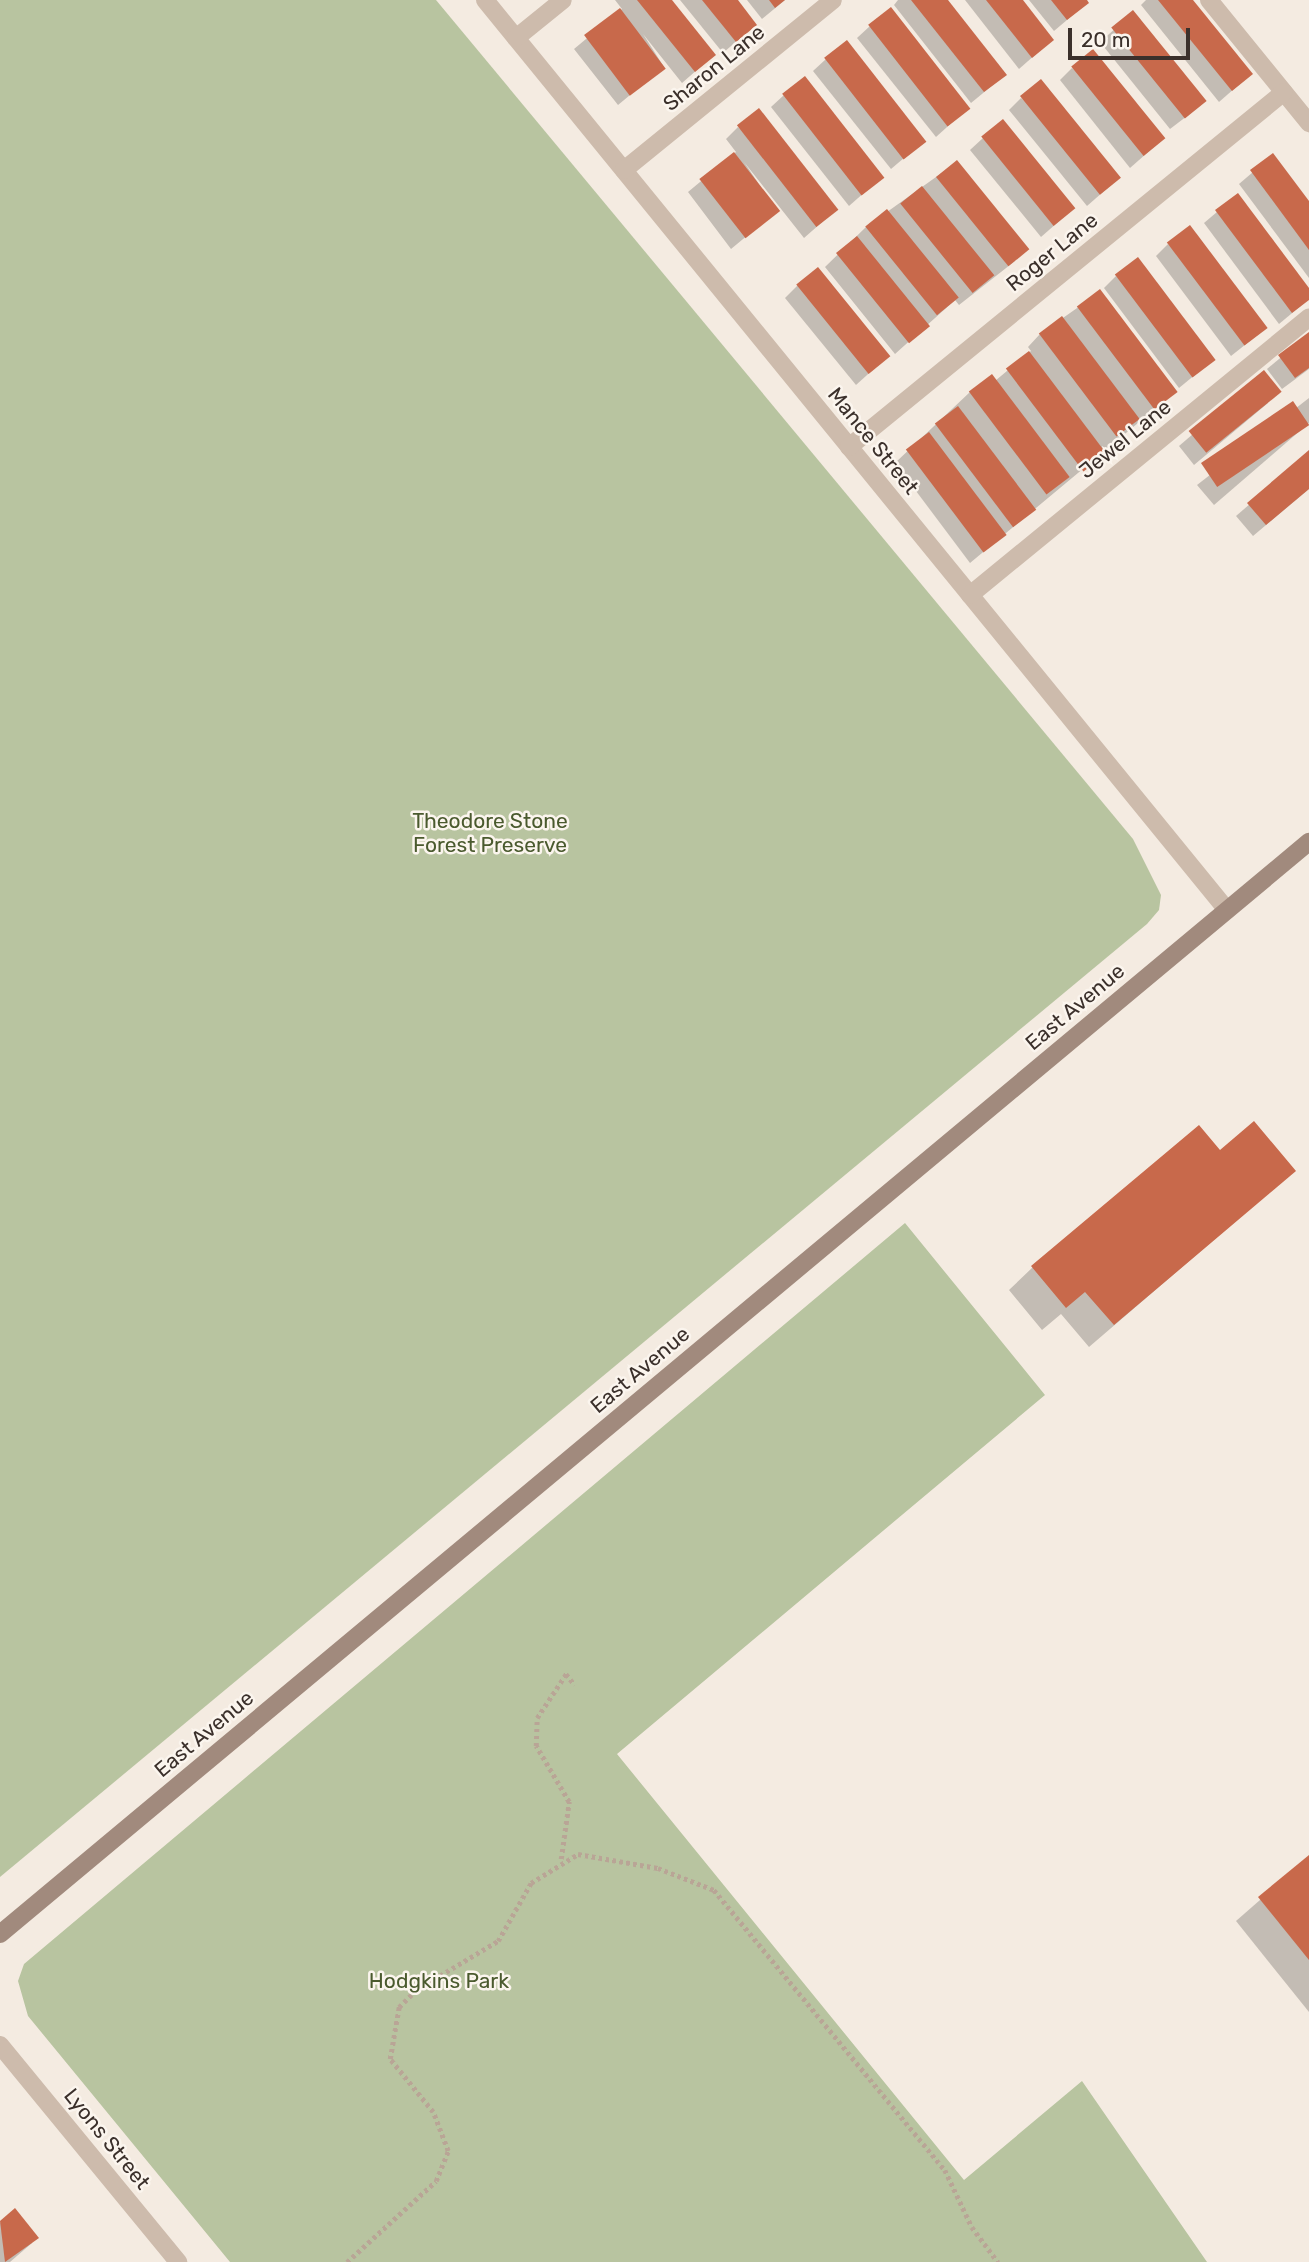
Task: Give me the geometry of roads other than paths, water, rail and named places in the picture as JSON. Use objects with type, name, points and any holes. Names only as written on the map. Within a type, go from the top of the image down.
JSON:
[{"type":"street","name":"Mance Street","points":[[485,0],[1227,910]]},
{"type":"street","points":[[516,38],[563,0]]},
{"type":"street","name":"Sharon Lane","points":[[624,170],[833,0]]},
{"type":"street","points":[[1209,0],[1309,123]]},
{"type":"street","name":"Roger Lane","points":[[849,447],[1284,92]]},
{"type":"street","name":"Jewel Lane","points":[[970,595],[1309,318]]},
{"type":"street","name":"East Avenue","points":[[0,1934],[1309,842]]},
{"type":"street","name":"Lyons Street","points":[[0,2045],[178,2262]]},
{"type":"park label","name":"Theodore Stone Forest Preserve","points":[[490,833]]},
{"type":"park label","name":"Hodgkins Park","points":[[439,1981]]}]
